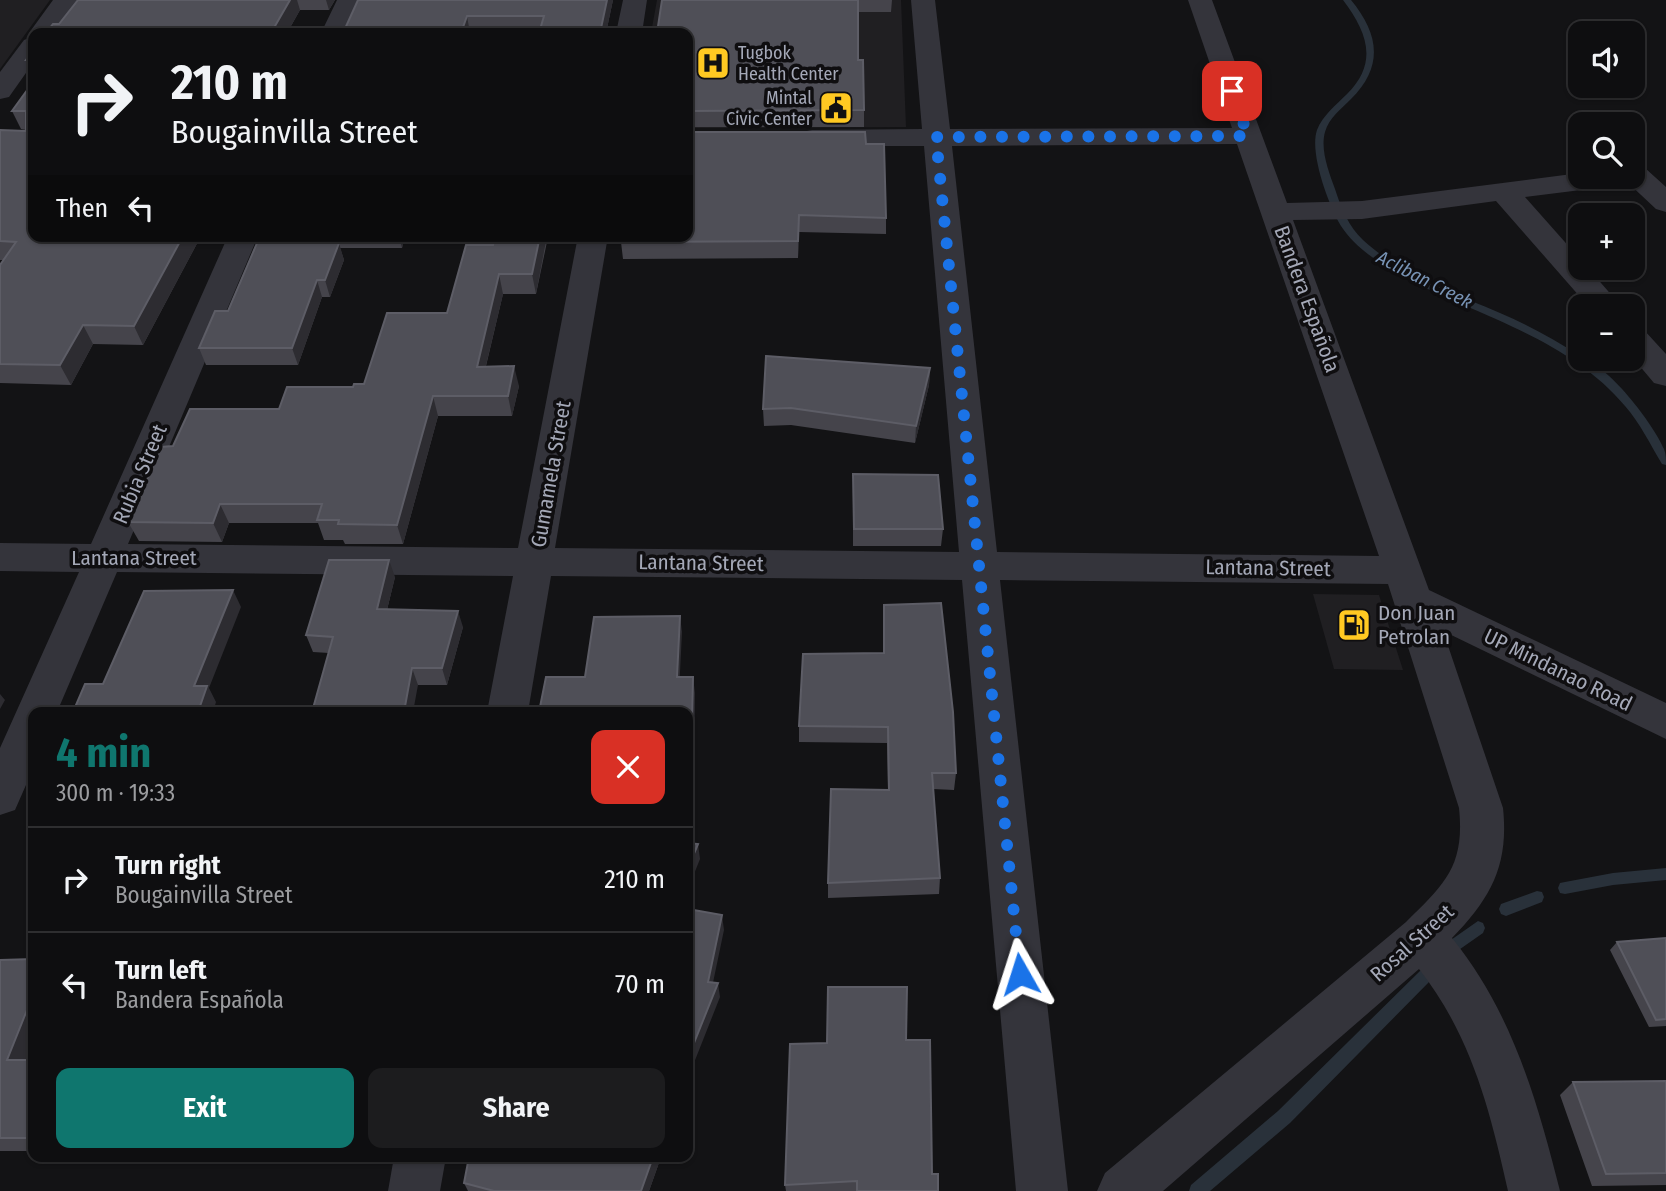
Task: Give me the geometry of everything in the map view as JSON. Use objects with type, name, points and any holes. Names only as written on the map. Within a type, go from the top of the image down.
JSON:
[{"type":"street","points":[[46,28],[66,0]]},
{"type":"street","points":[[336,28],[349,0]]},
{"type":"street","points":[[630,28],[635,0]]},
{"type":"street","points":[[923,0],[1042,1191]]},
{"type":"street","name":"Bandera Española","points":[[1200,0],[1408,584]]},
{"type":"street","points":[[0,54],[28,46]]},
{"type":"street","points":[[0,91],[28,52]]},
{"type":"street","points":[[784,138],[1248,136]]},
{"type":"street","points":[[1645,173],[1666,170]]},
{"type":"street","points":[[1276,212],[1363,210],[1568,183]]},
{"type":"street","points":[[1645,188],[1666,204]]},
{"type":"street","points":[[1503,191],[1594,294]]},
{"type":"street","name":"Rubia Street","points":[[39,707],[240,242]]},
{"type":"street","name":"Gumamela Street","points":[[508,707],[592,242]]},
{"type":"street","points":[[1645,351],[1666,375]]},
{"type":"street","name":"Lantana Street","points":[[0,557],[979,566],[1408,584]]},
{"type":"street","name":"UP Mindanao Road","points":[[1408,584],[1666,722]]},
{"type":"street","name":"Rosal Street","points":[[1123,1191],[1422,937],[1457,902],[1475,875],[1484,837],[1472,776],[1408,584]]},
{"type":"street","points":[[0,797],[28,732]]},
{"type":"street","points":[[1422,937],[1465,994],[1498,1061],[1520,1131],[1534,1191]]},
{"type":"street","points":[[414,1191],[419,1162]]},
{"type":"shaded area","points":[[0,0],[50,0],[28,28],[0,69]]},
{"type":"shaded area","points":[[657,0],[901,0],[906,127],[693,128],[693,28],[652,28]]},
{"type":"shaded area","points":[[1313,594],[1379,595],[1403,670],[1334,669]]},
{"type":"building","points":[[78,0],[290,0],[274,28],[50,28],[53,24],[59,24]]},
{"type":"building","points":[[358,0],[607,0],[601,28],[540,28],[544,16],[467,16],[463,28],[345,28]]},
{"type":"building","points":[[662,0],[858,0],[858,60],[863,60],[864,110],[693,111],[693,28],[658,28]]},
{"type":"building","points":[[28,89],[28,242],[180,242],[134,326],[83,325],[60,365],[0,364],[0,265],[16,242],[0,241],[0,130],[26,131],[26,111],[12,111]]},
{"type":"building","points":[[693,132],[865,132],[866,144],[884,144],[886,218],[799,215],[798,241],[693,242]]},
{"type":"building","points":[[494,242],[539,242],[532,274],[499,274],[477,367],[514,366],[508,396],[433,396],[397,525],[338,524],[339,520],[317,520],[322,504],[220,504],[213,523],[128,522],[161,447],[173,446],[190,409],[279,409],[287,387],[353,387],[354,384],[364,384],[387,313],[447,313],[466,245],[493,245]]},
{"type":"building","points":[[257,243],[339,243],[325,280],[317,280],[292,348],[199,348],[215,311],[228,311]]},
{"type":"building","points":[[766,356],[930,368],[916,426],[791,408],[763,409]]},
{"type":"building","points":[[853,474],[938,475],[943,529],[854,529]]},
{"type":"building","points":[[329,560],[389,560],[377,609],[458,611],[442,668],[412,668],[405,707],[313,707],[333,637],[306,635]]},
{"type":"building","points":[[233,590],[194,686],[207,686],[200,707],[75,707],[85,684],[103,684],[144,591]]},
{"type":"building","points":[[941,603],[953,712],[956,773],[932,773],[940,878],[828,883],[831,789],[889,790],[888,727],[799,726],[803,654],[884,653],[884,605]]},
{"type":"building","points":[[680,616],[677,677],[693,677],[692,707],[540,707],[546,677],[585,677],[594,617]]},
{"type":"building","points":[[693,844],[698,844],[693,856]]},
{"type":"building","points":[[693,910],[722,915],[708,982],[718,983],[693,1046]]},
{"type":"building","points":[[1666,938],[1666,1019],[1656,1020],[1617,942]]},
{"type":"building","points":[[28,959],[28,1008],[7,1060],[28,1060],[28,1138],[0,1138],[0,960]]},
{"type":"building","points":[[828,987],[907,987],[906,1040],[930,1040],[932,1174],[938,1174],[938,1191],[857,1191],[857,1181],[785,1185],[790,1044],[827,1043]]},
{"type":"building","points":[[1666,1081],[1666,1173],[1606,1174],[1573,1082]]},
{"type":"building","points":[[468,1162],[651,1162],[641,1191],[494,1191],[464,1183]]},
{"type":"waterway","name":"Acliban Creek","points":[[1347,0],[1367,32],[1371,55],[1369,66],[1356,89],[1322,128],[1319,143],[1327,181],[1346,226],[1377,256],[1400,270],[1520,326],[1564,350],[1606,379],[1629,403],[1666,461]]},
{"type":"waterway","points":[[1565,888],[1613,879],[1666,874]]},
{"type":"waterway","points":[[1506,909],[1537,897]]},
{"type":"waterway","points":[[1453,947],[1478,928]]},
{"type":"waterway","points":[[1197,1191],[1284,1117],[1425,976]]},
{"type":"place","name":"Tugbok Health Center","points":[[713,63]]},
{"type":"place","name":"Mintal Civic Center","points":[[836,108]]},
{"type":"place","name":"Don Juan Petrolan","points":[[1354,625]]},
{"type":"route","points":[[1020,974],[936,137],[1248,136],[1232,91]]}]
